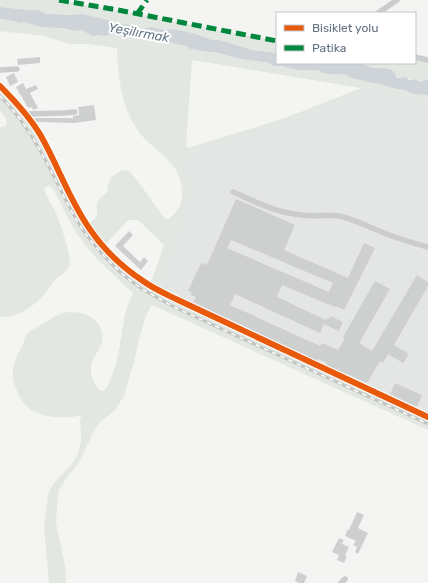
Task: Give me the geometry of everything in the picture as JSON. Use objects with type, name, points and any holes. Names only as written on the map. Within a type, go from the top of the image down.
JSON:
[{"type":"street","points":[[379,12],[397,0]]},
{"type":"street","points":[[416,57],[428,60]]},
{"type":"street","points":[[0,70],[17,69]]},
{"type":"street","points":[[0,86],[26,114],[40,135],[89,229],[112,255],[126,268],[143,281],[178,300],[428,417]]},
{"type":"street","points":[[26,114],[75,112]]},
{"type":"street","points":[[233,192],[269,208],[286,213],[314,216],[331,215],[344,218],[428,247]]},
{"type":"shaded area","points":[[0,0],[59,0],[276,41],[276,53],[252,50],[220,40],[212,40],[193,33],[169,29],[142,29],[127,24],[118,25],[108,20],[83,14],[47,14],[38,10],[0,7]]},
{"type":"shaded area","points":[[0,19],[20,23],[24,22],[41,27],[81,30],[84,32],[101,35],[113,34],[131,38],[137,37],[152,39],[164,43],[186,46],[190,49],[267,62],[273,66],[283,66],[298,70],[318,70],[322,73],[346,75],[350,78],[405,90],[413,94],[428,95],[428,102],[369,89],[287,122],[192,151],[187,161],[189,197],[186,215],[160,291],[428,417],[428,430],[152,305],[146,316],[140,335],[124,396],[115,410],[100,422],[95,429],[78,464],[59,490],[56,523],[65,565],[66,583],[49,583],[44,528],[48,495],[53,484],[71,465],[78,454],[81,440],[80,420],[82,415],[74,417],[51,417],[40,414],[27,407],[19,395],[14,382],[14,364],[23,345],[25,336],[29,332],[64,313],[74,312],[84,314],[97,322],[101,329],[102,341],[91,365],[91,374],[97,388],[104,391],[110,381],[117,361],[127,307],[133,293],[105,267],[86,246],[72,226],[53,189],[49,185],[44,188],[44,190],[62,229],[69,256],[69,267],[55,280],[40,299],[30,307],[13,316],[0,316],[0,127],[5,126],[7,123],[0,110],[0,86],[34,125],[87,224],[95,218],[99,198],[107,192],[111,178],[122,171],[129,171],[134,176],[166,219],[169,219],[180,206],[182,190],[177,173],[173,166],[141,135],[130,117],[120,84],[117,48],[89,44],[69,44],[44,36],[0,31]],"holes":[[[192,60],[361,88],[285,118],[187,148]],[[128,220],[138,220],[164,245],[150,285],[104,246]]]},
{"type":"shaded area","points":[[416,57],[428,60],[428,79],[420,82],[415,79],[396,76],[392,70],[389,69],[369,67],[363,64],[416,64]]},
{"type":"shaded area","points":[[369,89],[428,102],[428,417],[160,291],[186,215],[189,197],[187,161],[192,151],[287,122]]},
{"type":"water","name":"Yeşilırmak","points":[[0,7],[38,10],[47,14],[83,14],[108,20],[118,25],[127,24],[142,29],[151,27],[165,30],[177,30],[193,33],[212,40],[220,40],[252,50],[276,53],[276,64],[363,64],[373,68],[385,68],[392,70],[398,78],[406,77],[409,80],[415,79],[420,82],[428,79],[428,95],[413,94],[405,90],[350,78],[346,75],[322,73],[318,70],[298,70],[283,66],[273,66],[267,62],[190,49],[186,46],[164,43],[152,39],[137,37],[131,38],[113,34],[93,36],[81,30],[73,31],[69,29],[41,27],[24,22],[20,23],[0,19]]},
{"type":"building","points":[[40,57],[40,63],[18,65],[17,59]]},
{"type":"building","points":[[14,73],[18,82],[10,86],[6,77]]},
{"type":"building","points":[[23,83],[26,89],[36,85],[38,89],[30,93],[38,108],[33,110],[32,107],[28,108],[20,95],[16,87]]},
{"type":"building","points":[[94,105],[96,120],[75,123],[37,122],[34,118],[73,118],[73,116],[79,115],[78,107]]},
{"type":"building","points":[[236,199],[295,225],[284,250],[348,278],[364,243],[375,248],[344,310],[282,285],[277,297],[326,320],[327,318],[329,319],[330,316],[343,322],[339,331],[324,324],[320,333],[235,294],[230,305],[320,346],[322,343],[338,350],[345,339],[343,337],[375,281],[390,289],[359,343],[372,351],[417,275],[428,282],[428,286],[394,345],[409,354],[403,363],[388,354],[383,363],[380,361],[367,383],[326,365],[327,363],[318,359],[318,361],[193,302],[196,297],[191,295],[192,292],[188,291],[201,263],[207,265]],"holes":[[[231,240],[333,283],[329,292],[227,248]]]},
{"type":"building","points":[[129,231],[133,235],[123,246],[140,262],[144,257],[148,261],[141,270],[115,246]]},
{"type":"building","points":[[395,383],[422,395],[417,407],[390,394]]},
{"type":"building","points":[[357,512],[364,515],[358,528],[368,533],[358,554],[355,552],[357,547],[353,545],[356,541],[345,536]]},
{"type":"building","points":[[339,538],[344,540],[342,544],[349,547],[345,555],[347,556],[344,563],[337,560],[339,555],[332,552]]},
{"type":"building","points":[[298,572],[307,576],[304,583],[295,581]]},
{"type":"railway","points":[[0,96],[16,114],[30,134],[78,223],[85,233],[110,262],[143,290],[174,307],[428,424]]},
{"type":"marked path","points":[[59,0],[276,41]]},
{"type":"marked path","points":[[137,14],[147,0]]},
{"type":"cycle path","points":[[0,86],[37,129],[75,206],[94,236],[113,257],[128,270],[156,289],[428,417]]}]
